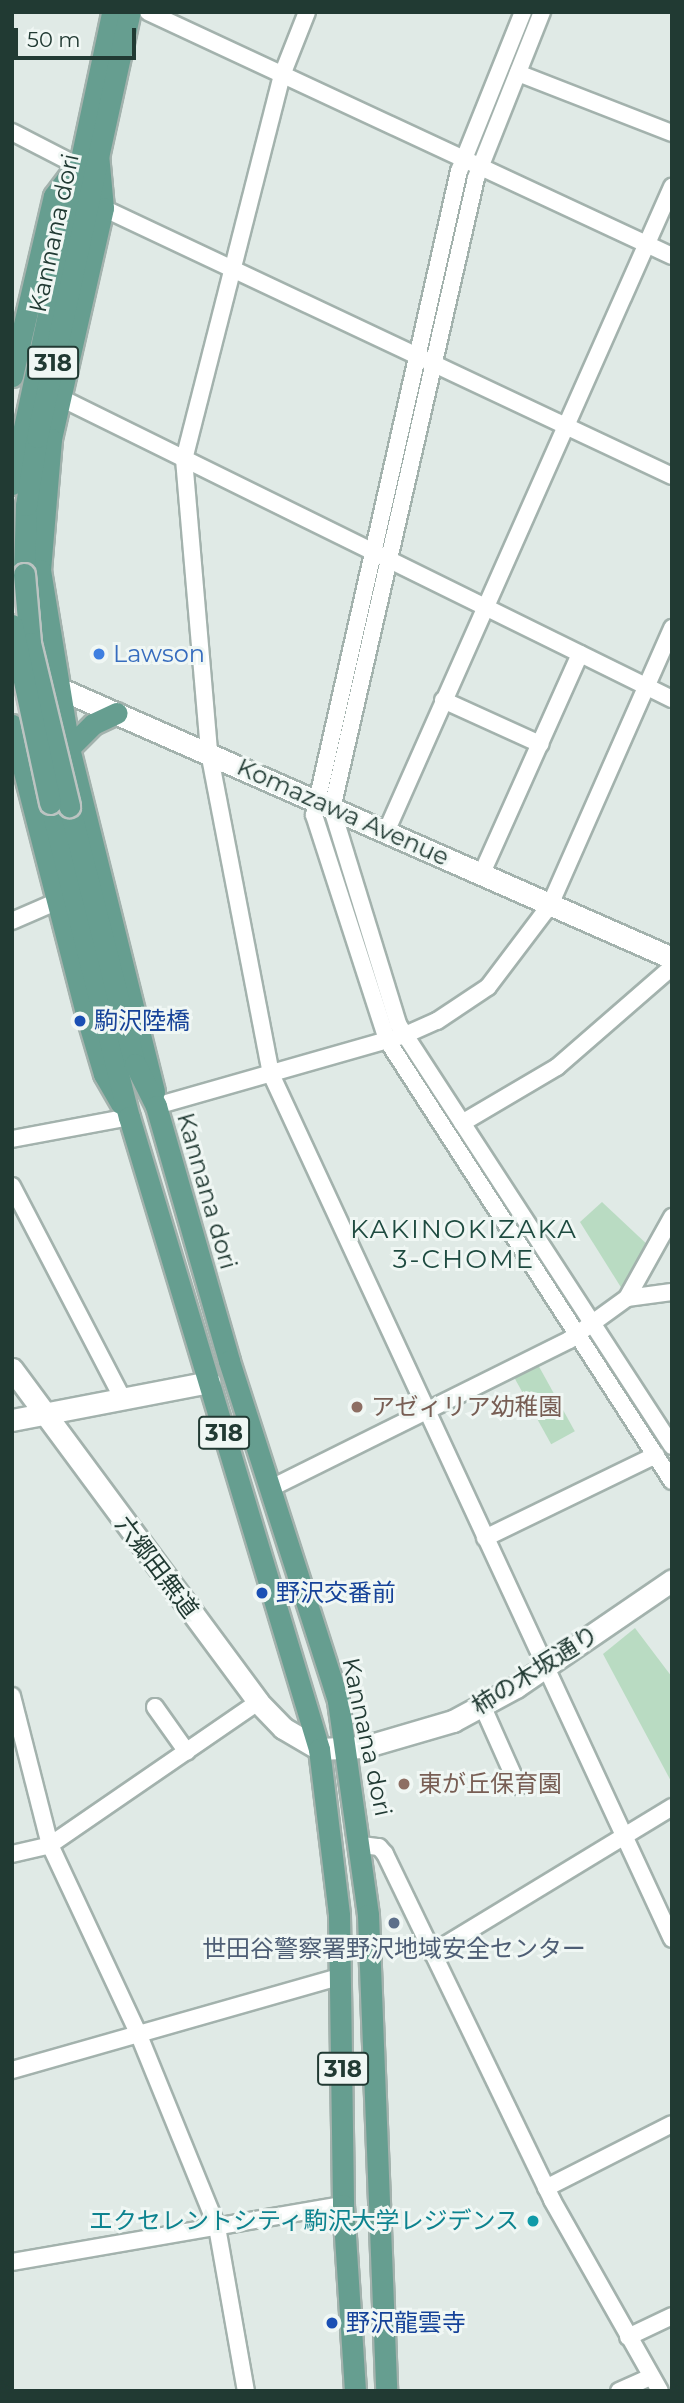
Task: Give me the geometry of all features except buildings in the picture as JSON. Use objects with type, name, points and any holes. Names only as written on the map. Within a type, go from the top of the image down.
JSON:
[{"type":"main road","name":"Kannana dori","points":[[12,484],[76,165],[112,12]]},
{"type":"main road","name":"Kannana dori","points":[[130,12],[37,438],[26,505],[24,575],[30,643],[60,804],[129,1117],[319,1748],[342,1976],[343,2205],[355,2391]]},
{"type":"main road","points":[[98,154],[103,208],[51,439],[40,570],[69,748],[152,1063],[156,1106]]},
{"type":"main road","points":[[12,376],[17,330],[54,196],[76,165]]},
{"type":"main road","name":"Kannana dori","points":[[12,625],[135,1064],[156,1106],[269,1489],[338,1701],[362,1845],[372,1970],[386,2391]]},
{"type":"main road","points":[[69,748],[93,723],[117,713]]},
{"type":"main road","points":[[12,725],[104,1074],[129,1117]]},
{"type":"main road","points":[[20,757],[26,740],[40,732],[59,735],[69,748]]},
{"type":"street","points":[[148,12],[672,256]]},
{"type":"street","points":[[307,12],[282,75],[229,270],[184,459],[209,752],[271,1074],[672,1939]]},
{"type":"street","points":[[523,12],[463,159],[372,552],[323,804],[405,1035],[672,1446]]},
{"type":"street","points":[[542,12],[479,167],[390,562],[323,804],[314,815],[387,1041],[672,1481]]},
{"type":"street","points":[[518,72],[672,133]]},
{"type":"street","points":[[12,132],[76,165]]},
{"type":"street","points":[[386,832],[672,187]]},
{"type":"street","points":[[103,208],[229,270],[672,476]]},
{"type":"street","points":[[61,398],[672,699]]},
{"type":"street","points":[[156,1106],[405,1035],[438,1021],[488,987],[551,905],[672,628]]},
{"type":"street","points":[[482,873],[580,654]]},
{"type":"street","name":"Komazawa Avenue","points":[[12,669],[209,752],[672,958]]},
{"type":"street","points":[[443,700],[540,744]]},
{"type":"street","points":[[12,922],[58,901]]},
{"type":"street","points":[[462,1123],[557,1067],[672,967]]},
{"type":"street","points":[[12,1139],[129,1117]]},
{"type":"street","points":[[12,1186],[123,1399]]},
{"type":"street","points":[[269,1489],[593,1325],[627,1298],[672,1217]]},
{"type":"street","points":[[627,1298],[671,1295]]},
{"type":"street","name":"六郷田無道","points":[[12,1369],[258,1702],[283,1728],[319,1748]]},
{"type":"street","points":[[12,1420],[209,1382]]},
{"type":"street","points":[[485,1538],[656,1455]]},
{"type":"street","name":"柿の木坂通り","points":[[319,1748],[348,1750],[428,1729],[482,1705],[545,1667],[672,1580]]},
{"type":"street","points":[[12,1696],[50,1845],[138,2033],[217,2227],[246,2391]]},
{"type":"street","points":[[12,1854],[50,1845],[258,1702]]},
{"type":"street","points":[[482,1705],[518,1786]]},
{"type":"street","points":[[155,1707],[187,1752]]},
{"type":"street","points":[[432,1953],[672,1807]]},
{"type":"street","points":[[362,1845],[379,1847],[385,1854],[546,2188],[655,2384],[619,2391]]},
{"type":"street","points":[[12,2070],[342,1976]]},
{"type":"street","points":[[546,2188],[672,2123]]},
{"type":"street","points":[[12,2262],[343,2205]]},
{"type":"street","points":[[628,2337],[672,2316]]},
{"type":"green space","points":[[405,1045],[587,1321],[578,1325],[399,1048]]},
{"type":"green space","points":[[602,1202],[651,1248],[622,1289],[580,1222]]},
{"type":"green space","points":[[594,1335],[671,1454],[664,1459],[586,1340]]},
{"type":"green space","points":[[537,1363],[575,1431],[551,1444],[513,1376]]},
{"type":"green space","points":[[635,1628],[672,1677],[672,1783],[603,1654]]},
{"type":"place","name":"Lawson","points":[[99,654]]},
{"type":"place","name":"駒沢陸橋","points":[[80,1021]]},
{"type":"place","name":"アゼィリア幼稚園","points":[[357,1407]]},
{"type":"place","name":"野沢交番前","points":[[262,1593]]},
{"type":"place","name":"東が丘保育園","points":[[404,1784]]},
{"type":"place","name":"世田谷警察署野沢地域安全センター","points":[[394,1923]]},
{"type":"place","name":"エクセレントシティ駒沢大学レジデンス","points":[[533,2221]]},
{"type":"place","name":"野沢龍雲寺","points":[[332,2323]]},
{"type":"district","name":"KAKINOKIZAKA 3-CHOME","points":[[464,1245]]}]
